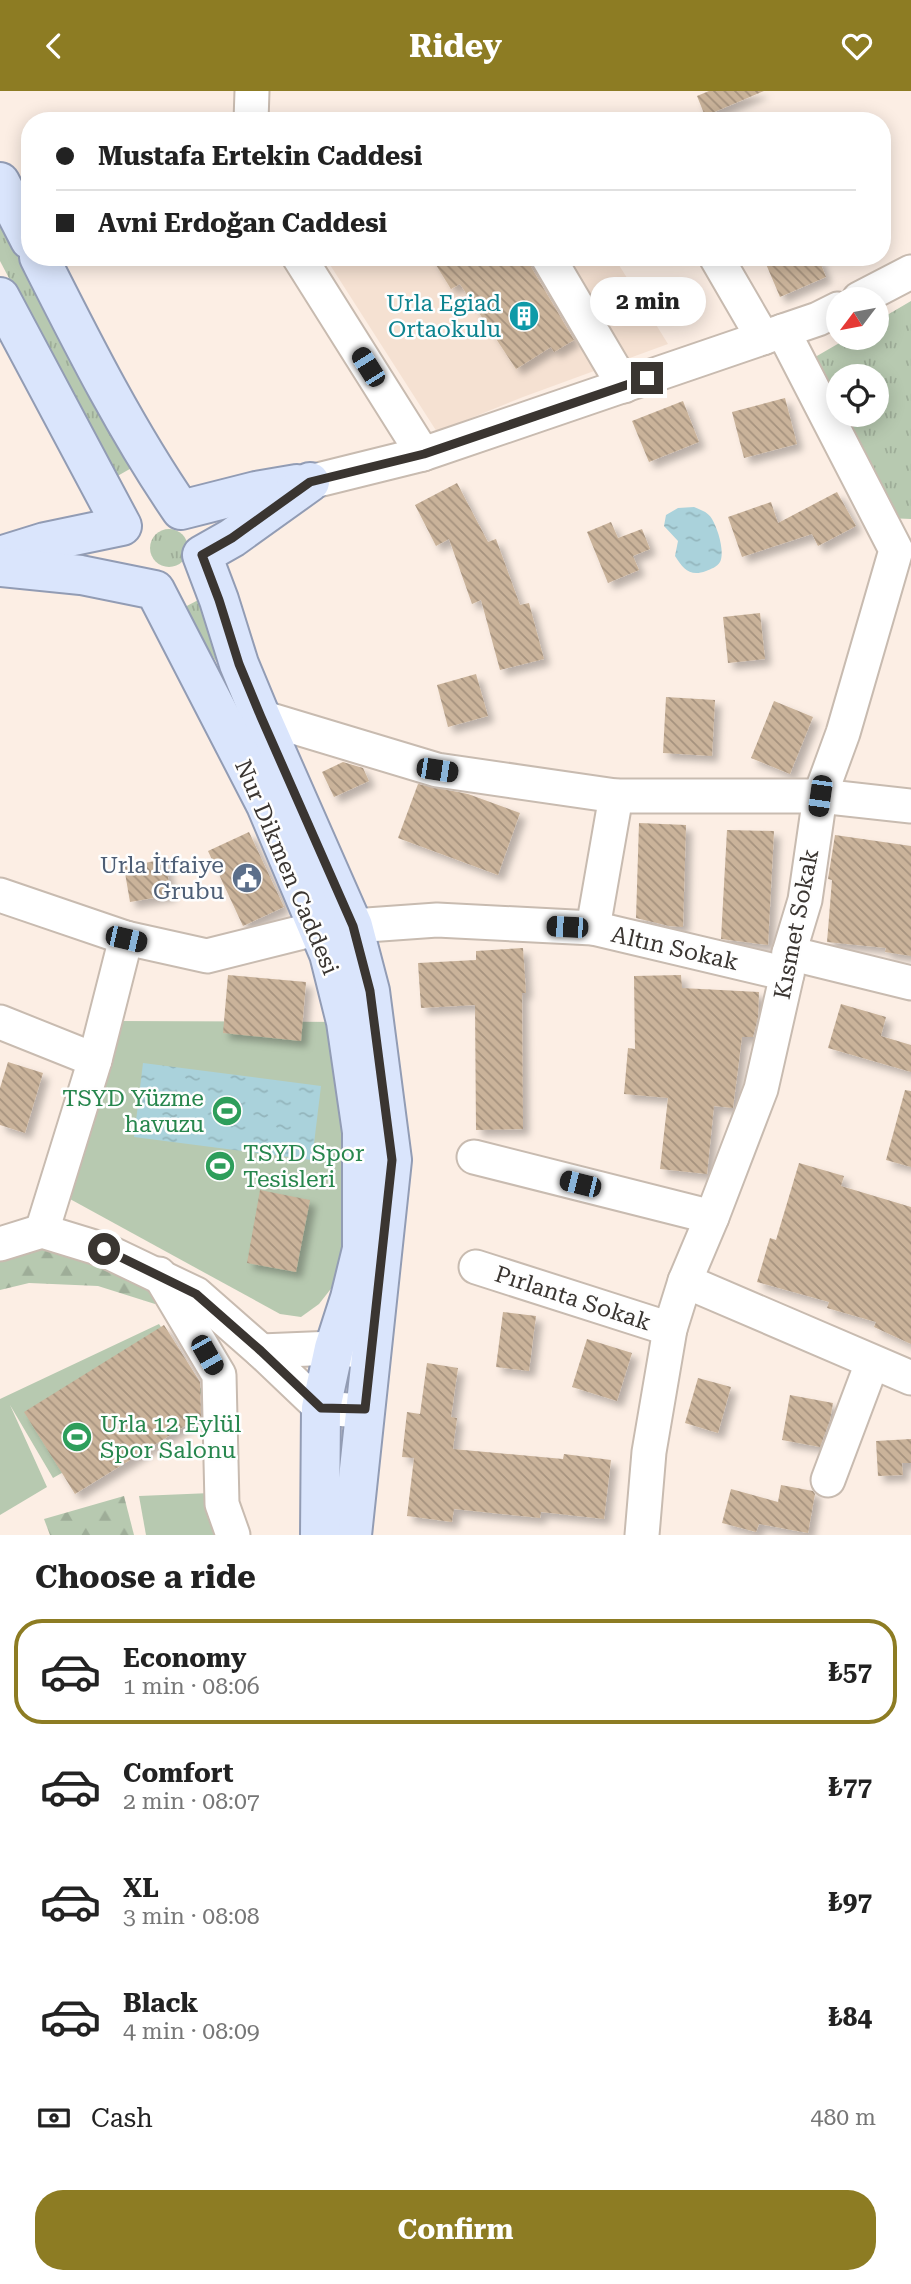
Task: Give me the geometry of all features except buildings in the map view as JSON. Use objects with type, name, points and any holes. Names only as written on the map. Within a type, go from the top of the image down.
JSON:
[{"type":"main road","points":[[0,182],[21,223]]},
{"type":"main road","points":[[44,266],[111,397],[149,464],[181,510]]},
{"type":"main road","points":[[0,297],[122,526]]},
{"type":"main road","points":[[155,590],[137,583],[122,568],[117,546],[122,526],[137,510],[165,504],[181,510],[256,491],[310,482]]},
{"type":"main road","points":[[0,568],[81,575],[155,590],[172,588],[185,582],[195,571],[202,555],[232,538],[310,482]]},
{"type":"main road","name":"Nur Dikmen Caddesi","points":[[181,510],[191,517],[199,529],[201,558],[202,555],[239,664],[261,717],[336,927],[329,954],[346,1022],[362,1132],[362,1249],[334,1347],[321,1408],[320,1535]]},
{"type":"main road","points":[[0,556],[45,542],[122,526]]},
{"type":"main road","name":"Nur Dikmen Caddesi","points":[[155,590],[266,805],[370,991],[392,1160],[352,1535]]},
{"type":"street","points":[[251,91],[251,112]]},
{"type":"street","points":[[305,266],[424,454]]},
{"type":"street","points":[[553,266],[624,386]]},
{"type":"street","name":"Kısmet Sokak","points":[[642,1535],[649,1452],[670,1329],[685,1281],[761,1089],[788,963],[805,900],[820,796],[903,547],[773,335],[723,266]]},
{"type":"street","points":[[882,287],[911,272]]},
{"type":"street","points":[[310,482],[424,454],[826,315]]},
{"type":"street","points":[[261,717],[437,770],[616,796],[820,796],[911,806]]},
{"type":"street","points":[[593,928],[616,796]]},
{"type":"street","name":"Altın Sokak","points":[[0,895],[126,939],[207,957],[336,927],[437,920],[593,928],[651,944],[911,983]]},
{"type":"street","points":[[42,1231],[95,1059],[126,939]]},
{"type":"street","points":[[0,1022],[95,1059]]},
{"type":"street","points":[[474,1157],[712,1217]]},
{"type":"street","points":[[0,1244],[42,1231],[104,1249],[196,1294],[321,1408],[365,1409]]},
{"type":"street","name":"Pırlanta Sokak","points":[[476,1267],[670,1329]]},
{"type":"street","points":[[159,1275],[219,1375],[222,1504],[233,1535]]},
{"type":"street","points":[[685,1281],[911,1378]]},
{"type":"street","points":[[261,1351],[334,1347],[371,1353]]},
{"type":"street","points":[[828,1480],[872,1363]]},
{"type":"shaded area","points":[[331,266],[620,266],[668,344],[523,397],[437,432]]},
{"type":"green space","points":[[0,206],[21,246],[21,266],[31,266],[135,466],[114,478],[0,261]]},
{"type":"green space","points":[[911,301],[911,519],[888,518],[843,427],[889,427],[889,364],[826,364],[826,392],[810,360],[827,350],[889,350],[889,314]]},
{"type":"green space","points":[[169,529],[182,535],[188,548],[182,561],[169,567],[156,561],[150,548],[156,535]]},
{"type":"green space","points":[[204,597],[232,685],[181,609]]},
{"type":"green space","name":"TSYD Spor Tesisleri","points":[[115,1021],[346,1022],[362,1249],[319,1304],[301,1317],[280,1314],[70,1199]]},
{"type":"green space","points":[[42,1231],[159,1274],[155,1304],[98,1286],[29,1283],[0,1290],[0,1251]]},
{"type":"green space","name":"Urla 12 Eylül Spor Salonu","points":[[159,1324],[203,1392],[53,1478],[10,1405],[47,1487],[0,1515],[0,1399]]},
{"type":"green space","points":[[211,1493],[226,1535],[146,1535],[139,1496]]},
{"type":"green space","points":[[124,1496],[134,1535],[50,1535],[44,1519]]},
{"type":"water","points":[[694,507],[712,519],[722,552],[720,562],[714,568],[696,573],[688,571],[678,561],[675,556],[678,541],[664,526],[666,515],[678,508]]},
{"type":"water","name":"TSYD Yüzme havuzu","points":[[143,1063],[321,1086],[312,1160],[134,1137]]},
{"type":"place","name":"Urla Egiad Ortaokulu","points":[[524,316]]},
{"type":"place","name":"Urla İtfaiye Grubu","points":[[247,878]]},
{"type":"place","name":"TSYD Yüzme havuzu","points":[[227,1111]]},
{"type":"place","name":"TSYD Spor Tesisleri","points":[[220,1166]]},
{"type":"place","name":"Urla 12 Eylül Spor Salonu","points":[[77,1437]]},
{"type":"route","points":[[104,1249],[196,1294],[321,1408],[365,1409],[392,1160],[370,991],[353,926],[239,664],[202,555],[232,538],[310,482],[424,454],[647,378]]}]
